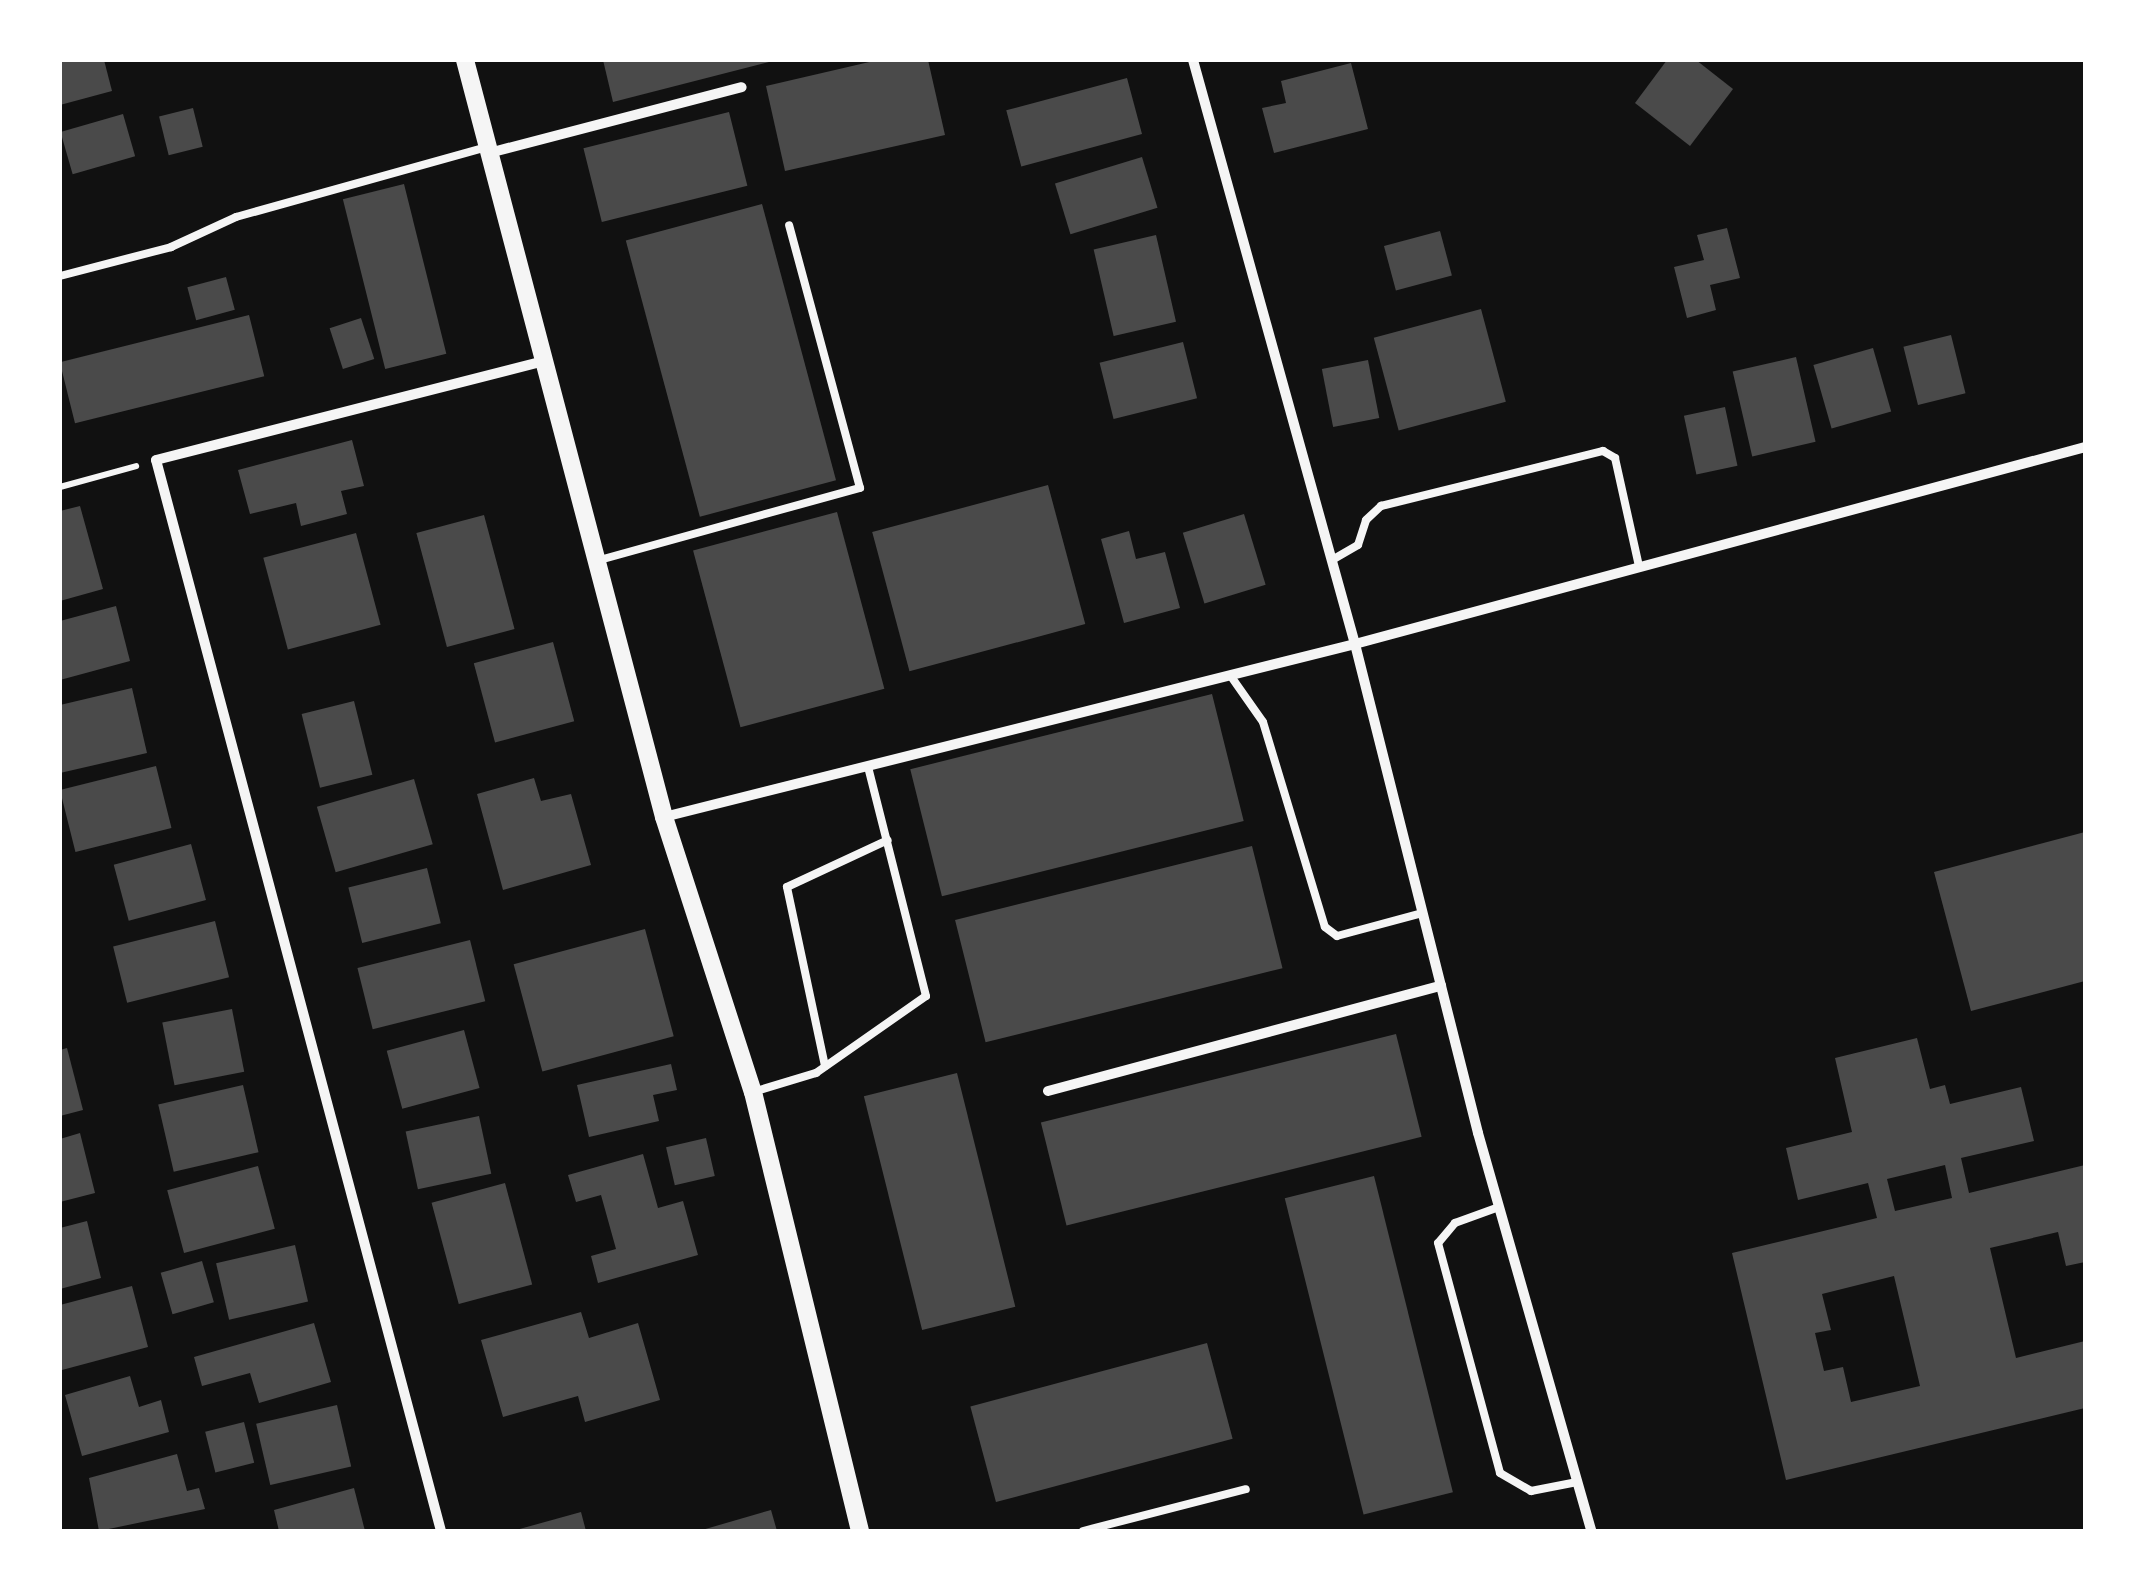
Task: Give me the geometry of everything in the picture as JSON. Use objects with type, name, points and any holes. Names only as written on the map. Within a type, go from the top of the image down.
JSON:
[{"type":"street","points":[[465,60],[664,818],[752,1092],[860,1531]]},
{"type":"street","points":[[1194,60],[1355,644],[1499,1207],[1591,1531]]},
{"type":"street","points":[[487,150],[742,87]]},
{"type":"street","points":[[441,1531],[156,460],[543,362]]},
{"type":"street","points":[[664,818],[1355,644],[2085,447]]},
{"type":"street","points":[[1048,1091],[1441,986]]},
{"type":"lane","points":[[60,276],[171,248],[236,217],[487,150]]},
{"type":"lane","points":[[596,561],[860,488],[789,225]]},
{"type":"lane","points":[[1332,560],[1358,545],[1366,520],[1381,506],[1603,451],[1614,458],[1639,566]]},
{"type":"lane","points":[[1230,675],[1262,722],[1324,927],[1336,936],[1422,912]]},
{"type":"lane","points":[[752,1092],[825,1066],[926,996],[868,766]]},
{"type":"lane","points":[[825,1066],[787,887],[888,840]]},
{"type":"lane","points":[[1499,1207],[1455,1222],[1438,1243],[1500,1473],[1531,1491],[1577,1482]]},
{"type":"lane","points":[[1083,1531],[1246,1489]]},
{"type":"path","points":[[60,488],[156,460]]},
{"type":"building","points":[[60,60],[104,60],[112,91],[60,105]]},
{"type":"building","points":[[603,60],[773,60],[773,61],[613,102]]},
{"type":"building","points":[[878,60],[928,60],[945,135],[785,171],[766,86]]},
{"type":"building","points":[[1667,60],[1696,60],[1733,89],[1690,146],[1635,103]]},
{"type":"building","points":[[1351,63],[1368,129],[1274,153],[1262,108],[1286,103],[1281,81]]},
{"type":"building","points":[[1127,78],[1142,134],[1021,166],[1006,110]]},
{"type":"building","points":[[193,108],[203,147],[169,155],[159,116]]},
{"type":"building","points":[[729,112],[747,186],[602,222],[583,148]]},
{"type":"building","points":[[123,114],[135,156],[73,174],[61,132]]},
{"type":"building","points":[[1142,157],[1157,208],[1070,234],[1055,184]]},
{"type":"building","points":[[404,184],[446,354],[385,369],[343,199]]},
{"type":"building","points":[[762,204],[836,480],[700,517],[626,240]]},
{"type":"building","points":[[1727,228],[1740,278],[1710,285],[1716,310],[1687,318],[1674,267],[1704,260],[1697,235]]},
{"type":"building","points":[[1440,231],[1452,275],[1396,290],[1384,246]]},
{"type":"building","points":[[1156,235],[1176,322],[1114,336],[1094,249]]},
{"type":"building","points":[[226,277],[235,310],[196,320],[187,287]]},
{"type":"building","points":[[1481,309],[1506,402],[1399,430],[1374,338]]},
{"type":"building","points":[[249,315],[264,376],[75,423],[60,362]]},
{"type":"building","points":[[361,318],[374,359],[343,369],[330,328]]},
{"type":"building","points":[[1951,335],[1966,393],[1918,405],[1903,347]]},
{"type":"building","points":[[1183,342],[1197,398],[1114,419],[1100,363]]},
{"type":"building","points":[[1873,348],[1891,411],[1832,429],[1813,365]]},
{"type":"building","points":[[1796,357],[1816,442],[1752,456],[1733,372]]},
{"type":"building","points":[[1368,360],[1379,418],[1333,427],[1322,369]]},
{"type":"building","points":[[1725,407],[1737,466],[1696,474],[1684,416]]},
{"type":"building","points":[[352,440],[364,486],[341,491],[347,514],[301,526],[296,503],[250,514],[238,470]]},
{"type":"building","points":[[1048,485],[1085,624],[909,671],[872,532]]},
{"type":"building","points":[[80,506],[103,589],[60,601],[60,511]]},
{"type":"building","points":[[837,512],[884,689],[740,727],[693,551]]},
{"type":"building","points":[[1244,514],[1266,585],[1204,603],[1183,533]]},
{"type":"building","points":[[484,515],[515,629],[447,647],[416,533]]},
{"type":"building","points":[[1129,531],[1136,559],[1165,552],[1180,608],[1124,623],[1101,539]]},
{"type":"building","points":[[356,533],[381,625],[288,650],[263,558]]},
{"type":"building","points":[[116,606],[130,661],[60,680],[60,621]]},
{"type":"building","points":[[553,642],[574,721],[495,742],[474,663]]},
{"type":"building","points":[[132,688],[147,753],[60,773],[60,705]]},
{"type":"building","points":[[1212,694],[1244,821],[942,896],[910,769]]},
{"type":"building","points":[[354,701],[372,775],[320,788],[302,714]]},
{"type":"building","points":[[156,766],[171,828],[75,852],[60,790]]},
{"type":"building","points":[[534,778],[541,801],[571,794],[591,865],[503,890],[477,794]]},
{"type":"building","points":[[414,779],[433,844],[336,872],[317,807]]},
{"type":"building","points":[[2085,832],[2085,981],[1971,1011],[1934,872]]},
{"type":"building","points":[[191,844],[206,900],[129,921],[114,865]]},
{"type":"building","points":[[1252,846],[1282,968],[986,1042],[955,920]]},
{"type":"building","points":[[427,868],[441,923],[362,943],[348,888]]},
{"type":"building","points":[[215,921],[229,977],[127,1003],[113,946]]},
{"type":"building","points":[[645,929],[674,1036],[542,1071],[514,964]]},
{"type":"building","points":[[470,940],[485,1001],[373,1029],[357,968]]},
{"type":"building","points":[[232,1009],[244,1072],[175,1085],[162,1023]]},
{"type":"building","points":[[464,1030],[480,1088],[402,1109],[387,1051]]},
{"type":"building","points":[[1396,1034],[1422,1137],[1067,1225],[1041,1123]]},
{"type":"building","points":[[1917,1038],[1930,1089],[1945,1085],[1950,1104],[2021,1087],[2034,1141],[1961,1158],[1969,1193],[2085,1165],[2085,1262],[2066,1266],[2058,1232],[1990,1248],[2016,1358],[2085,1341],[2085,1408],[1786,1480],[1732,1253],[1877,1218],[1868,1183],[1798,1200],[1786,1148],[1852,1132],[1835,1058]],"holes":[[[1945,1165],[1952,1198],[1895,1211],[1887,1179]],[[1894,1276],[1920,1386],[1851,1402],[1843,1367],[1824,1371],[1815,1333],[1831,1330],[1822,1294]]]},
{"type":"building","points":[[67,1048],[83,1110],[60,1116],[60,1050]]},
{"type":"building","points":[[671,1064],[677,1090],[653,1095],[659,1121],[589,1137],[577,1085]]},
{"type":"building","points":[[957,1073],[1015,1307],[922,1330],[864,1096]]},
{"type":"building","points":[[243,1085],[259,1152],[174,1172],[158,1105]]},
{"type":"building","points":[[479,1116],[491,1174],[418,1189],[406,1132]]},
{"type":"building","points":[[80,1133],[95,1193],[60,1202],[60,1139]]},
{"type":"building","points":[[706,1138],[715,1176],[675,1185],[666,1147]]},
{"type":"building","points":[[643,1154],[658,1208],[683,1201],[698,1255],[598,1283],[591,1256],[616,1249],[601,1195],[576,1202],[568,1175]]},
{"type":"building","points":[[258,1166],[275,1229],[184,1253],[167,1190]]},
{"type":"building","points":[[1374,1176],[1453,1492],[1364,1515],[1285,1198]]},
{"type":"building","points":[[505,1183],[532,1284],[459,1304],[432,1203]]},
{"type":"building","points":[[87,1221],[101,1278],[60,1289],[60,1228]]},
{"type":"building","points":[[295,1245],[308,1302],[229,1320],[216,1263]]},
{"type":"building","points":[[202,1261],[214,1302],[173,1314],[161,1273]]},
{"type":"building","points":[[132,1286],[148,1347],[62,1370],[60,1305]]},
{"type":"building","points":[[581,1312],[589,1338],[638,1323],[660,1400],[585,1422],[578,1396],[503,1417],[481,1340]]},
{"type":"building","points":[[314,1323],[331,1382],[259,1403],[250,1373],[202,1386],[194,1357]]},
{"type":"building","points":[[1207,1343],[1233,1439],[996,1502],[970,1406]]},
{"type":"building","points":[[130,1376],[139,1407],[161,1400],[169,1432],[82,1456],[65,1395]]},
{"type":"building","points":[[337,1405],[351,1466],[270,1485],[256,1424]]},
{"type":"building","points":[[244,1422],[254,1463],[215,1472],[205,1432]]},
{"type":"building","points":[[177,1454],[187,1491],[199,1488],[205,1509],[99,1531],[89,1478]]},
{"type":"building","points":[[354,1488],[365,1531],[279,1531],[274,1510]]},
{"type":"building","points":[[771,1510],[777,1531],[702,1531],[702,1530]]},
{"type":"building","points":[[581,1512],[586,1531],[516,1531],[516,1530]]}]
